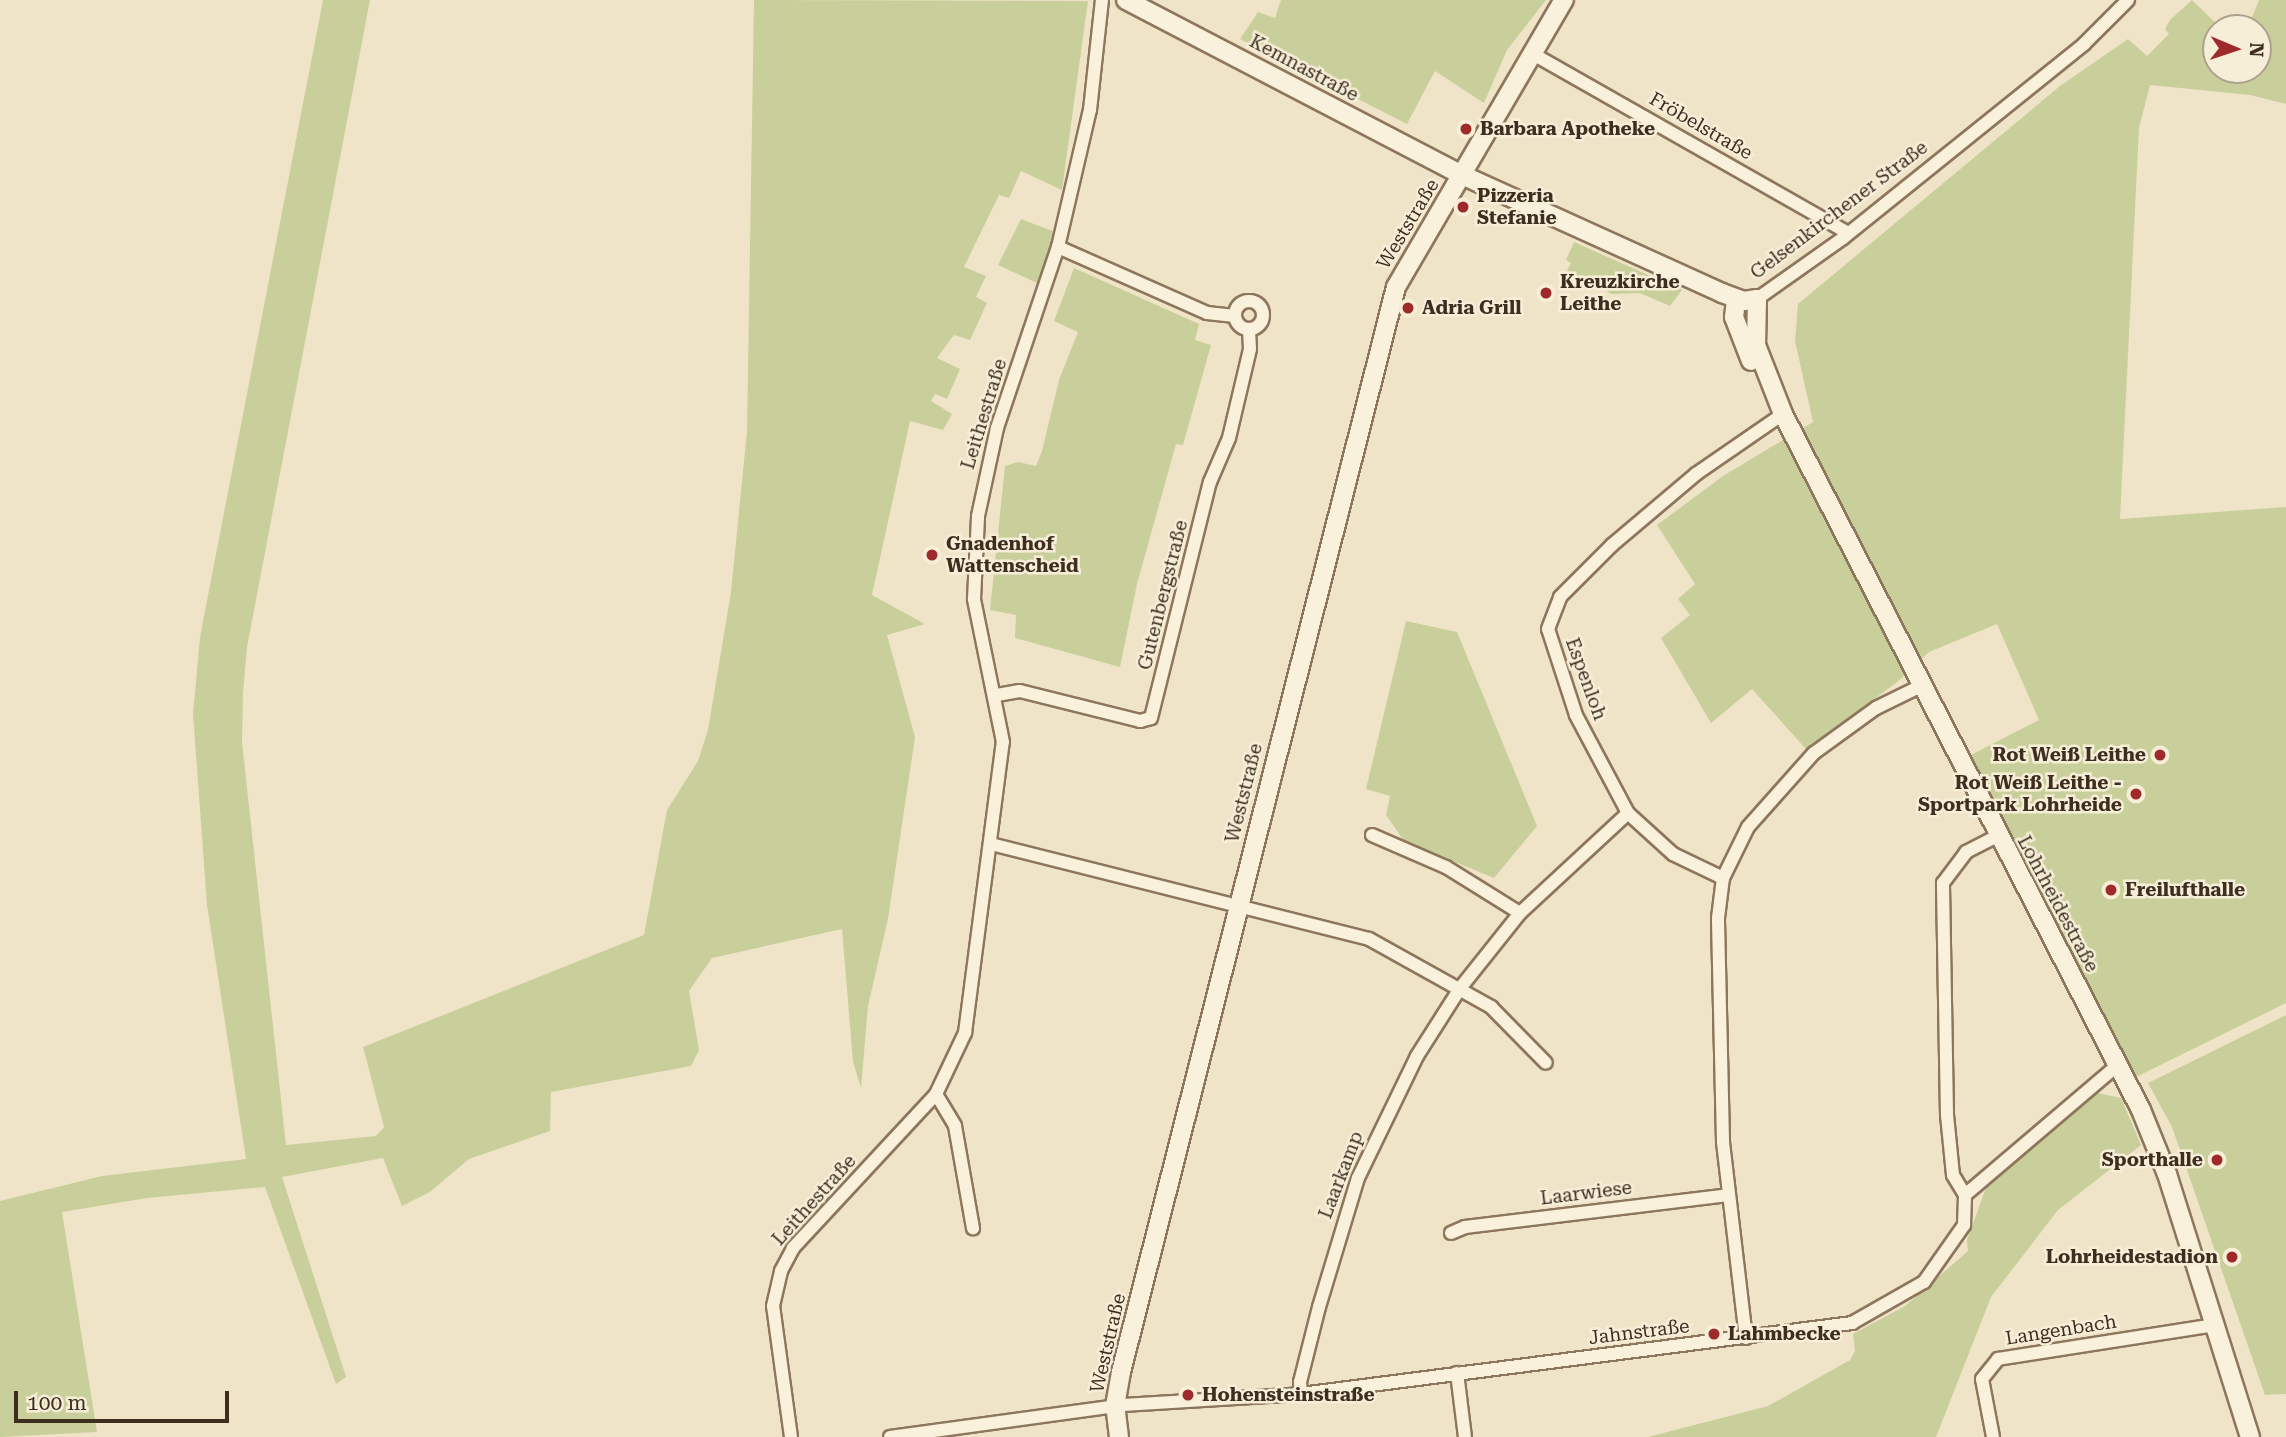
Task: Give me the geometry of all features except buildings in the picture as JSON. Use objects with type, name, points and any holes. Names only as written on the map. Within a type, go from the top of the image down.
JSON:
[{"type":"street","name":"Leithestraße","points":[[792,1437],[773,1306],[781,1270],[793,1248],[936,1094],[965,1033],[1003,742],[997,695],[974,599],[978,516],[997,428],[1058,247],[1090,110],[1102,0]]},
{"type":"street","name":"Kemnastraße","points":[[1126,0],[1462,175]]},
{"type":"street","name":"Weststraße","points":[[1119,1437],[1115,1406],[1238,904],[1396,287],[1564,0]]},
{"type":"street","name":"Gelsenkirchener Straße","points":[[1462,175],[1736,299],[1757,299],[1848,233],[2084,44],[2129,0]]},
{"type":"street","name":"Fröbelstraße","points":[[1533,54],[1848,233]]},
{"type":"street","name":"Gutenbergstraße","points":[[997,695],[1020,691],[1140,721],[1151,718],[1210,482],[1228,438],[1250,349],[1249,330],[1263,319],[1259,305],[1240,304],[1235,316],[1207,313],[1058,247]]},
{"type":"street","name":"Lohrheidestraße","points":[[1736,299],[1740,333],[1752,363],[1764,373]]},
{"type":"street","name":"Lohrheidestraße","points":[[1757,299],[1753,330],[1764,373],[1783,414],[2118,1065],[2167,1174],[2250,1437]]},
{"type":"street","points":[[1235,316],[1239,326],[1249,330]]},
{"type":"street","name":"Espenloh","points":[[1723,878],[1674,854],[1628,813],[1576,715],[1550,640],[1550,617],[1560,597],[1612,545],[1696,474],[1783,414]]},
{"type":"street","points":[[1746,1338],[1728,1195],[1718,918],[1723,878],[1748,827],[1814,753],[1876,708],[1921,686]]},
{"type":"street","name":"Laarkamp","points":[[1301,1394],[1300,1382],[1318,1307],[1359,1178],[1417,1056],[1461,987],[1520,913],[1628,813]]},
{"type":"street","points":[[1372,835],[1456,873],[1520,913]]},
{"type":"street","name":"Jahnstraße","points":[[1115,1406],[1301,1394],[1746,1338],[1852,1322],[1894,1302],[1924,1282],[1955,1244],[1964,1225],[1965,1195],[1954,1175],[1947,1115],[1943,883],[1966,852],[1998,836]]},
{"type":"street","points":[[990,844],[1369,939],[1461,987],[1504,1019],[1546,1063]]},
{"type":"street","points":[[1965,1195],[2118,1065]]},
{"type":"street","points":[[936,1094],[955,1126],[973,1228]]},
{"type":"street","name":"Laarwiese","points":[[1451,1233],[1465,1227],[1728,1195]]},
{"type":"street","name":"Langenbach","points":[[1993,1437],[1982,1379],[1998,1359],[2215,1325]]},
{"type":"street","points":[[1457,1373],[1465,1437]]},
{"type":"street","points":[[890,1437],[1115,1406]]},
{"type":"green space","points":[[323,0],[370,0],[247,647],[243,693],[242,742],[286,1145],[376,1136],[384,1127],[363,1047],[644,935],[667,810],[698,761],[708,730],[731,592],[747,431],[754,0],[1088,1],[1062,190],[1021,171],[1009,198],[999,195],[964,267],[986,276],[976,297],[987,303],[970,340],[954,335],[937,358],[960,369],[947,399],[935,394],[931,401],[952,414],[943,430],[910,421],[872,595],[925,624],[887,635],[915,737],[888,919],[868,1006],[861,1088],[853,1062],[842,929],[712,958],[689,991],[699,1050],[691,1066],[551,1092],[550,1131],[469,1159],[430,1192],[402,1206],[383,1158],[282,1177],[346,1377],[336,1384],[265,1187],[147,1198],[62,1212],[97,1432],[0,1437],[0,1201],[102,1176],[246,1159],[207,905],[193,714],[200,637]]},
{"type":"green space","points":[[1281,0],[1546,0],[1507,50],[1484,103],[1435,71],[1407,124],[1240,39],[1258,12],[1275,18]]},
{"type":"green space","points":[[2192,0],[2206,14],[2202,14],[2202,84],[2272,84],[2272,14],[2253,14],[2259,0],[2286,0],[2286,104],[2250,95],[2150,85],[2139,128],[2120,519],[2286,507],[2286,1003],[2134,1078],[1967,757],[2039,720],[1997,624],[1929,652],[1896,683],[1806,749],[1752,689],[1711,723],[1661,638],[1690,615],[1678,599],[1695,584],[1657,525],[1723,476],[1813,422],[1795,341],[1798,304],[2060,86],[2128,39],[2147,56],[2169,34],[2165,29],[2170,20]]},
{"type":"green space","points":[[1021,219],[1055,232],[1039,284],[998,265]]},
{"type":"green space","points":[[1574,242],[1682,290],[1670,306],[1640,293],[1612,294],[1567,271],[1571,263],[1566,260]]},
{"type":"green space","points":[[1074,268],[1199,324],[1195,340],[1211,345],[1183,445],[1176,444],[1137,584],[1120,667],[1015,638],[1016,615],[990,610],[1005,466],[1018,462],[1036,466],[1042,451],[1059,380],[1078,332],[1054,321]]},
{"type":"green space","points":[[1406,621],[1457,632],[1537,826],[1494,878],[1404,841],[1386,815],[1390,796],[1366,789]]},
{"type":"green space","points":[[2286,1015],[2286,1394],[2265,1395],[2172,1127],[2148,1083]]},
{"type":"green space","points":[[2093,1092],[2121,1098],[2141,1145],[2058,1210],[1991,1297],[1936,1437],[1648,1437],[1768,1406],[1850,1360],[1855,1351],[1853,1334],[1905,1306],[1968,1251],[1967,1240],[1987,1185]]},
{"type":"place","name":"Barbara Apotheke","points":[[1466,129]]},
{"type":"place","name":"Pizzeria Stefanie","points":[[1463,207]]},
{"type":"place","name":"Kreuzkirche Leithe","points":[[1546,293]]},
{"type":"place","name":"Adria Grill","points":[[1408,308]]},
{"type":"place","name":"Gnadenhof Wattenscheid","points":[[932,555]]},
{"type":"place","name":"Rot Weiß Leithe","points":[[2160,755]]},
{"type":"place","name":"Rot Weiß Leithe - Sportpark Lohrheide","points":[[2136,794]]},
{"type":"place","name":"Freilufthalle","points":[[2111,890]]},
{"type":"place","name":"Sporthalle","points":[[2217,1160]]},
{"type":"place","name":"Lohrheidestadion","points":[[2232,1257]]},
{"type":"place","name":"Lahmbecke","points":[[1714,1334]]},
{"type":"place","name":"Hohensteinstraße","points":[[1188,1395]]}]
